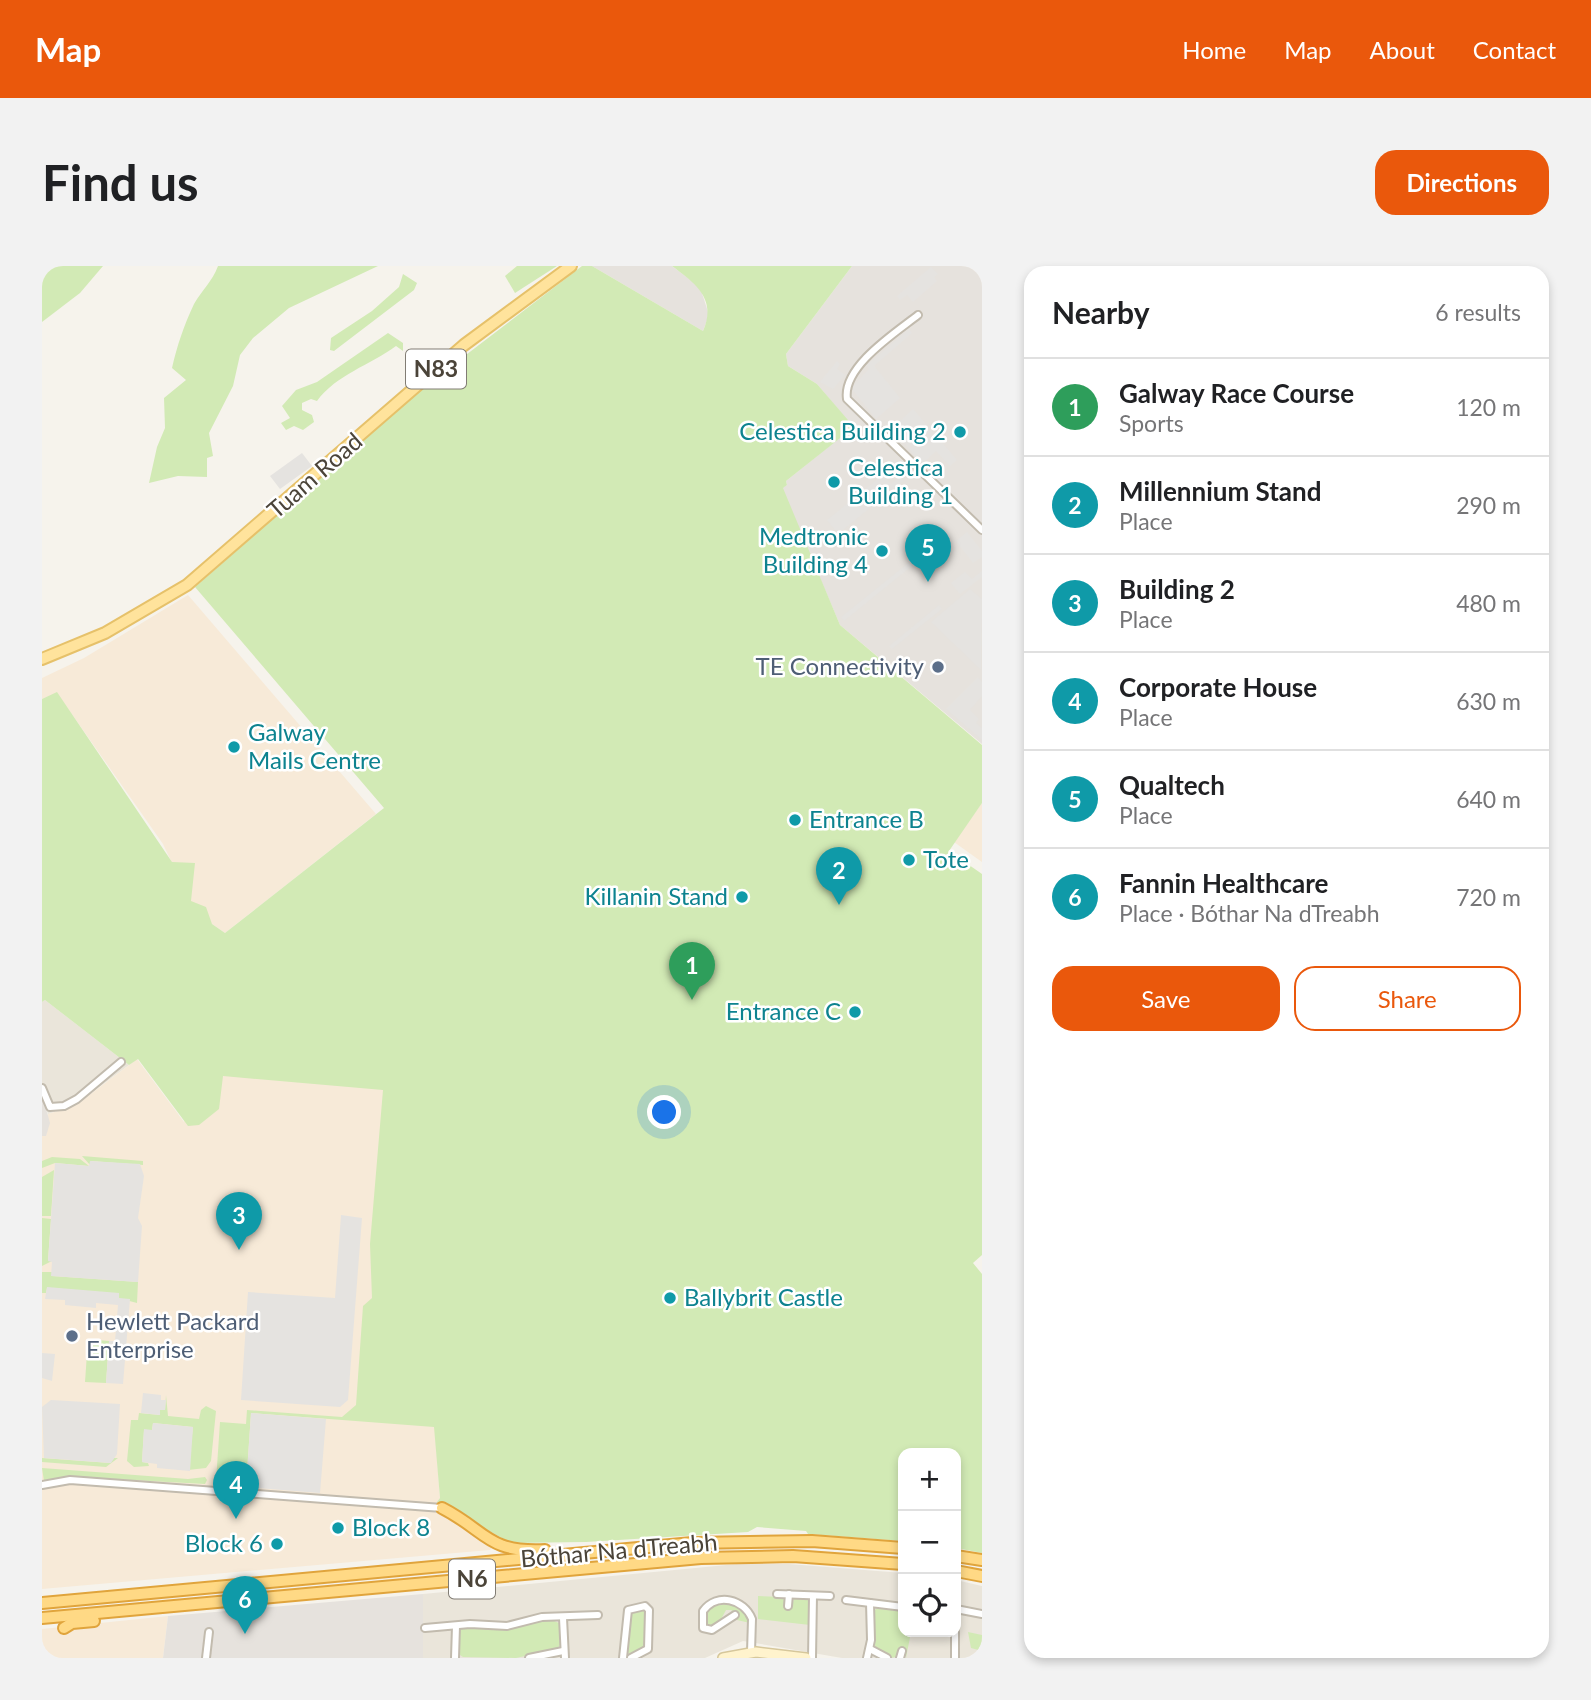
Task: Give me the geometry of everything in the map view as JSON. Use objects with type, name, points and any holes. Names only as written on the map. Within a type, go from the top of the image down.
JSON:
[{"type":"highway","points":[[442,1508],[508,1549],[571,1549],[593,1552]]},
{"type":"highway","name":"Bóthar Na dTreabh","points":[[42,1603],[593,1552],[756,1541],[898,1548]]},
{"type":"highway","name":"Bóthar Na dTreabh","points":[[42,1618],[701,1558],[793,1556],[898,1564]]},
{"type":"highway","points":[[961,1557],[982,1560]]},
{"type":"highway","points":[[961,1572],[982,1576]]},
{"type":"highway","name":"N6","points":[[64,1628],[72,1623],[145,1615],[204,1603]]},
{"type":"main road","name":"Tuam Road","points":[[42,659],[105,633],[187,585],[464,345],[571,266]]},
{"type":"main road","points":[[723,1658],[751,1652],[806,1658]]},
{"type":"street","points":[[918,315],[875,349],[851,375],[847,384],[847,399],[982,530]]},
{"type":"street","points":[[42,1088],[50,1107],[64,1106],[121,1062]]},
{"type":"street","points":[[42,1485],[70,1480],[442,1508]]},
{"type":"street","points":[[777,1594],[830,1596]]},
{"type":"street","points":[[788,1606],[789,1594]]},
{"type":"street","points":[[812,1658],[813,1596]]},
{"type":"street","points":[[735,1615],[712,1630],[703,1628],[703,1611],[709,1604],[728,1600],[740,1603],[752,1619],[751,1652]]},
{"type":"street","points":[[846,1600],[898,1606]]},
{"type":"street","points":[[867,1658],[870,1649],[870,1603]]},
{"type":"street","points":[[622,1658],[628,1610],[646,1606],[649,1610],[648,1647],[631,1658]]},
{"type":"street","points":[[961,1610],[982,1614]]},
{"type":"street","points":[[425,1628],[507,1626],[542,1617],[598,1615]]},
{"type":"street","points":[[529,1658],[564,1655],[563,1618]]},
{"type":"street","points":[[454,1658],[456,1626]]},
{"type":"street","points":[[206,1658],[209,1632]]},
{"type":"street","points":[[954,1637],[955,1658]]},
{"type":"street","points":[[870,1649],[887,1658]]},
{"type":"shaded area","points":[[592,266],[672,266],[700,287],[709,315],[703,331]]},
{"type":"shaded area","points":[[852,266],[982,266],[982,744],[840,625],[782,488],[787,485],[786,481],[853,427],[817,384],[788,366],[786,354]]},
{"type":"shaded area","points":[[931,267],[938,274],[934,277],[937,281],[913,302],[907,295],[900,300],[897,296]]},
{"type":"shaded area","points":[[909,329],[912,333],[874,366],[900,398],[876,419],[852,389],[869,369],[867,365]]},
{"type":"shaded area","points":[[837,361],[840,364],[837,369],[845,375],[833,389],[820,382]]},
{"type":"shaded area","points":[[913,409],[957,460],[950,466],[936,451],[922,464],[892,429]]},
{"type":"shaded area","points":[[302,453],[312,466],[280,489],[270,476]]},
{"type":"shaded area","points":[[883,475],[891,484],[900,477],[903,481],[838,534],[827,520]]},
{"type":"shaded area","points":[[947,532],[950,535],[844,621],[841,617]]},
{"type":"shaded area","points":[[967,532],[982,551],[982,557],[973,563],[956,541]]},
{"type":"shaded area","points":[[982,571],[982,577],[960,594],[951,583],[965,572],[972,579]]},
{"type":"shaded area","points":[[970,589],[982,599],[981,670],[931,622]]},
{"type":"shaded area","points":[[188,595],[376,814],[225,933],[212,924],[190,901],[163,844],[57,693],[42,699],[42,678],[84,658]]},
{"type":"shaded area","points":[[939,605],[942,609],[892,649],[889,646]]},
{"type":"shaded area","points":[[978,677],[982,682],[982,696],[970,710],[979,719],[976,723],[982,728],[982,740],[946,709]]},
{"type":"shaded area","points":[[982,803],[982,862],[954,842]]},
{"type":"shaded area","points":[[401,980],[440,1498],[438,1502],[499,1537],[490,1550],[42,1589],[42,1136],[46,1136],[48,1114],[76,1105],[137,1059],[184,1122],[196,1072]]},
{"type":"shaded area","points":[[45,1000],[129,1065],[75,1105],[48,1114],[42,1094],[42,1002]]},
{"type":"shaded area","points":[[42,1094],[50,1123],[46,1136],[42,1136]]},
{"type":"shaded area","points":[[90,1161],[140,1164],[144,1176],[138,1218],[142,1226],[138,1282],[51,1276],[52,1262],[48,1261],[55,1163],[89,1166]]},
{"type":"shaded area","points":[[341,1215],[362,1218],[348,1400],[340,1407],[241,1400],[248,1292],[335,1298]]},
{"type":"shaded area","points":[[47,1287],[119,1293],[119,1298],[130,1299],[123,1384],[106,1383],[109,1341],[115,1341],[118,1305],[96,1303],[96,1308],[65,1305],[65,1300],[45,1299]]},
{"type":"shaded area","points":[[42,1353],[55,1354],[52,1381],[42,1378]]},
{"type":"shaded area","points":[[143,1393],[161,1395],[161,1400],[166,1400],[165,1410],[160,1410],[160,1415],[141,1413]]},
{"type":"shaded area","points":[[51,1400],[120,1404],[117,1454],[111,1463],[44,1458],[42,1407]]},
{"type":"shaded area","points":[[251,1413],[326,1419],[320,1493],[246,1487]]},
{"type":"shaded area","points":[[153,1423],[193,1427],[190,1471],[157,1468],[157,1464],[142,1462],[144,1429],[152,1430]]},
{"type":"shaded area","points":[[737,1564],[789,1564],[898,1573],[898,1637],[961,1637],[961,1581],[982,1586],[982,1658],[842,1658],[743,1641],[705,1658],[423,1658],[423,1594]]},
{"type":"shaded area","points":[[423,1594],[423,1658],[163,1658],[168,1616]]},
{"type":"shaded area","points":[[168,1616],[163,1658],[42,1658],[42,1629]]},
{"type":"green space","points":[[42,266],[103,266],[80,293],[42,322]]},
{"type":"green space","points":[[218,266],[378,266],[289,308],[253,338],[240,355],[233,386],[209,433],[213,456],[207,458],[207,477],[178,476],[149,483],[157,447],[165,428],[164,398],[186,380],[172,368],[179,344],[194,304]]},
{"type":"green space","points":[[517,266],[557,266],[515,293],[505,276]]},
{"type":"green space","points":[[582,266],[592,266],[703,331],[707,320],[706,301],[696,286],[672,266],[852,266],[786,354],[788,366],[817,384],[854,427],[786,481],[787,485],[783,488],[840,625],[982,745],[982,803],[949,851],[982,874],[982,1255],[973,1263],[982,1274],[982,1553],[961,1549],[961,1448],[898,1448],[898,1541],[757,1527],[748,1532],[586,1542],[511,1543],[437,1502],[440,1498],[434,1427],[251,1413],[246,1487],[223,1485],[216,1481],[220,1422],[246,1424],[247,1410],[342,1417],[356,1405],[363,1306],[372,1298],[370,1244],[383,1090],[223,1076],[219,1109],[199,1125],[188,1126],[138,1059],[129,1065],[45,1000],[42,1002],[42,699],[57,692],[172,862],[195,863],[191,901],[206,907],[212,924],[225,933],[384,808],[195,587],[424,387]]},
{"type":"green space","points":[[403,274],[417,283],[414,290],[334,351],[330,350],[331,338],[372,311],[399,287]]},
{"type":"green space","points":[[388,333],[403,343],[403,351],[396,346],[343,377],[317,401],[311,399],[302,403],[302,410],[312,415],[314,422],[303,430],[294,426],[286,430],[281,423],[290,418],[282,406],[296,390],[317,382]]},
{"type":"green space","points":[[82,1156],[143,1161],[143,1165],[91,1161],[90,1165]]},
{"type":"green space","points":[[52,1157],[80,1159],[89,1166],[55,1163],[42,1168],[42,1161]]},
{"type":"green space","points":[[54,1170],[51,1216],[42,1216],[42,1177]]},
{"type":"green space","points":[[42,1218],[51,1219],[48,1260],[52,1261],[42,1266]]},
{"type":"green space","points":[[42,1272],[52,1272],[52,1276],[138,1282],[137,1303],[118,1298],[119,1294],[47,1288],[46,1293],[42,1293]]},
{"type":"green space","points":[[88,1339],[109,1341],[106,1383],[85,1382]]},
{"type":"green space","points":[[166,1395],[168,1416],[199,1419],[201,1410],[206,1406],[216,1411],[211,1461],[206,1468],[188,1470],[193,1427],[153,1423],[152,1430],[144,1430],[142,1462],[148,1463],[149,1466],[134,1467],[127,1461],[131,1420],[138,1420],[139,1413],[160,1415],[160,1410],[165,1410]]},
{"type":"green space","points":[[42,1458],[110,1463],[113,1458],[118,1458],[106,1467],[42,1462]]},
{"type":"green space","points":[[42,1468],[188,1479],[205,1477],[207,1480],[205,1484],[75,1477],[44,1481]]},
{"type":"green space","points":[[758,1596],[783,1597],[786,1607],[792,1607],[794,1598],[807,1599],[810,1603],[810,1625],[758,1619]]},
{"type":"green space","points":[[724,1603],[741,1607],[750,1623],[737,1620],[737,1614],[726,1610],[719,1623],[710,1627],[706,1625],[709,1607]]},
{"type":"green space","points":[[879,1606],[898,1609],[898,1637],[910,1637],[906,1658],[904,1649],[899,1648],[896,1657],[891,1658],[875,1646],[874,1611]]},
{"type":"green space","points":[[644,1608],[646,1647],[627,1654],[629,1611]]},
{"type":"green space","points":[[549,1619],[559,1623],[560,1645],[557,1649],[516,1658],[463,1657],[457,1653],[460,1629],[507,1629]]},
{"type":"green space","points":[[968,1632],[982,1635],[982,1651],[971,1648]]},
{"type":"place","name":"Celestica Building 2","points":[[960,432]]},
{"type":"place","name":"Celestica Building 1","points":[[834,482]]},
{"type":"place","name":"Medtronic Building 4","points":[[882,551]]},
{"type":"place","name":"Qualtech","points":[[928,582]]},
{"type":"place","name":"TE Connectivity","points":[[938,667]]},
{"type":"place","name":"Galway Mails Centre","points":[[234,747]]},
{"type":"place","name":"Entrance B","points":[[795,820]]},
{"type":"place","name":"Tote","points":[[909,860]]},
{"type":"place","name":"Killanin Stand","points":[[742,897]]},
{"type":"place","name":"Millennium Stand","points":[[839,905]]},
{"type":"place","name":"Galway Race Course","points":[[692,1000]]},
{"type":"place","name":"Entrance C","points":[[855,1012]]},
{"type":"place","name":"Building 2","points":[[239,1250]]},
{"type":"place","name":"Ballybrit Castle","points":[[670,1298]]},
{"type":"place","name":"Hewlett Packard Enterprise","points":[[72,1336]]},
{"type":"place","name":"Corporate House","points":[[236,1519]]},
{"type":"place","name":"Block 8","points":[[338,1528]]},
{"type":"place","name":"Block 6","points":[[277,1544]]},
{"type":"place","name":"Fannin Healthcare","points":[[245,1634]]}]
